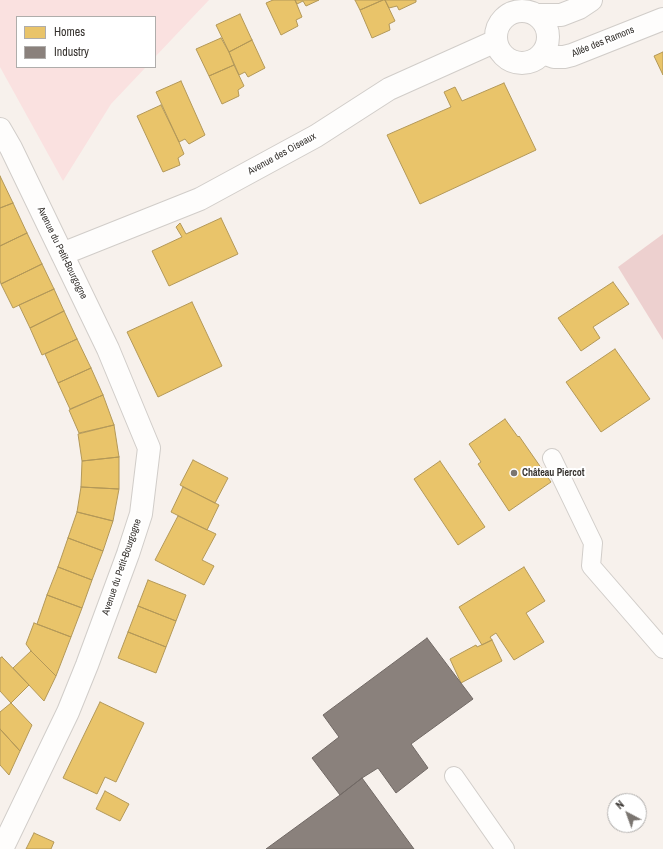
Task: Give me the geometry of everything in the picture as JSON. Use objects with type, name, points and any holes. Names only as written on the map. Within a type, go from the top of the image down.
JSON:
[{"type":"street","points":[[536,15],[547,28],[548,43],[543,53],[538,58],[527,63],[517,63],[508,59],[499,50],[496,41],[496,34],[499,26],[510,14],[523,11],[536,15],[561,15],[579,8],[591,0]]},
{"type":"street","name":"Allée des Ramons","points":[[543,53],[554,57],[572,55],[663,19]]},
{"type":"street","name":"Avenue des Oiseaux","points":[[62,254],[200,199],[316,136],[389,89],[496,41]]},
{"type":"street","name":"Avenue du Petit-Bourgogne","points":[[0,128],[108,349],[149,448],[141,514],[128,554],[68,712],[2,849]]},
{"type":"lane","points":[[552,458],[593,543],[591,566],[663,649]]},
{"type":"lane","points":[[454,776],[505,849]]},
{"type":"shaded area","points":[[0,0],[209,0],[156,56],[156,16],[16,16],[16,68],[145,68],[111,104],[63,181],[0,67]]},
{"type":"shaded area","points":[[663,234],[663,340],[618,267]]},
{"type":"building: Homes","points":[[273,0],[295,0],[302,17],[296,20],[298,26],[281,35],[266,3]]},
{"type":"building: Homes","points":[[295,0],[319,0],[306,6],[303,1],[297,4]]},
{"type":"building: Homes","points":[[355,0],[383,0],[360,10]]},
{"type":"building: Homes","points":[[385,0],[395,21],[389,24],[390,30],[372,38],[360,10]]},
{"type":"building: Homes","points":[[385,0],[416,0],[416,2],[399,10],[397,6],[389,8]]},
{"type":"building: Homes","points":[[240,14],[252,40],[229,52],[216,25]]},
{"type":"building: Homes","points":[[221,38],[234,65],[209,76],[196,49]]},
{"type":"building: Homes","points":[[252,40],[265,68],[248,77],[245,72],[239,75],[229,52]]},
{"type":"building: Homes","points":[[663,52],[663,75],[654,56]]},
{"type":"building: Homes","points":[[234,65],[244,86],[238,90],[239,96],[222,104],[209,76]]},
{"type":"building: Homes","points":[[181,81],[205,135],[189,144],[185,139],[179,142],[156,92]]},
{"type":"building: Homes","points":[[504,83],[536,150],[420,204],[387,135],[451,107],[444,92],[455,87],[462,101]]},
{"type":"building: Homes","points":[[161,105],[184,154],[178,158],[180,165],[163,172],[137,116]]},
{"type":"building: Homes","points":[[0,176],[13,203],[0,208]]},
{"type":"building: Homes","points":[[13,203],[27,233],[0,246],[0,208]]},
{"type":"building: Homes","points":[[221,218],[238,254],[169,286],[152,251],[182,237],[176,227],[180,223],[186,234]]},
{"type":"building: Homes","points":[[27,233],[42,264],[1,284],[0,246]]},
{"type":"building: Homes","points":[[42,264],[54,289],[13,308],[1,284]]},
{"type":"building: Homes","points":[[613,282],[629,304],[593,327],[600,338],[581,351],[558,318]]},
{"type":"building: Homes","points":[[54,289],[64,311],[30,328],[19,305]]},
{"type":"building: Homes","points":[[192,302],[222,366],[158,397],[127,332]]},
{"type":"building: Homes","points":[[64,311],[77,339],[42,355],[30,328]]},
{"type":"building: Homes","points":[[77,339],[91,368],[58,383],[45,354]]},
{"type":"building: Homes","points":[[615,349],[650,399],[601,432],[566,382]]},
{"type":"building: Homes","points":[[91,368],[103,395],[70,409],[58,383]]},
{"type":"building: Homes","points":[[103,395],[114,425],[79,433],[69,410]]},
{"type":"building: Homes","name":"Château Piercot","points":[[505,419],[518,437],[519,436],[551,482],[509,511],[478,464],[481,462],[469,444]]},
{"type":"building: Homes","points":[[114,425],[119,457],[82,461],[78,434]]},
{"type":"building: Homes","points":[[119,457],[119,489],[81,487],[82,461]]},
{"type":"building: Homes","points":[[193,460],[228,478],[215,503],[180,485]]},
{"type":"building: Homes","points":[[440,461],[485,527],[458,545],[414,479]]},
{"type":"building: Homes","points":[[81,487],[119,489],[113,521],[77,512]]},
{"type":"building: Homes","points":[[183,487],[219,505],[207,530],[171,512]]},
{"type":"building: Homes","points":[[77,512],[113,521],[103,551],[68,538]]},
{"type":"building: Homes","points":[[178,516],[216,534],[202,560],[214,566],[204,585],[155,560]]},
{"type":"building: Homes","points":[[68,538],[103,551],[92,580],[58,567]]},
{"type":"building: Homes","points":[[58,567],[92,580],[82,608],[47,595]]},
{"type":"building: Homes","points":[[524,567],[545,601],[526,613],[544,642],[514,660],[496,633],[490,637],[492,640],[482,645],[459,607]]},
{"type":"building: Homes","points":[[148,580],[186,595],[176,621],[138,606]]},
{"type":"building: Homes","points":[[47,595],[82,608],[71,637],[37,624]]},
{"type":"building: Homes","points":[[138,606],[176,621],[166,647],[128,632]]},
{"type":"building: Homes","points":[[34,623],[71,637],[56,676],[26,644]]},
{"type":"building: Homes","points":[[128,632],[166,647],[156,673],[118,658]]},
{"type":"building: Homes","points":[[492,640],[502,661],[461,683],[450,659],[476,645],[477,647]]},
{"type":"building: Homes","points":[[31,651],[56,676],[44,701],[13,668]]},
{"type":"building: Homes","points":[[2,657],[29,685],[11,703],[0,691],[0,658]]},
{"type":"building: Homes","points":[[100,702],[144,723],[116,782],[105,777],[97,794],[63,778]]},
{"type":"building: Homes","points":[[11,703],[32,725],[20,751],[0,729],[0,712]]},
{"type":"building: Homes","points":[[0,729],[20,751],[9,775],[0,765]]},
{"type":"building: Homes","points":[[105,791],[129,804],[120,821],[96,809]]},
{"type":"building: Homes","points":[[34,833],[54,842],[51,849],[26,849]]},
{"type":"building: Industry","points":[[427,638],[473,699],[411,744],[428,768],[396,793],[378,768],[340,795],[312,758],[339,737],[323,715]]},
{"type":"building: Industry","points":[[362,778],[414,849],[266,849],[340,795]]},
{"type":"place","name":"Château Piercot","points":[[514,473]]}]
